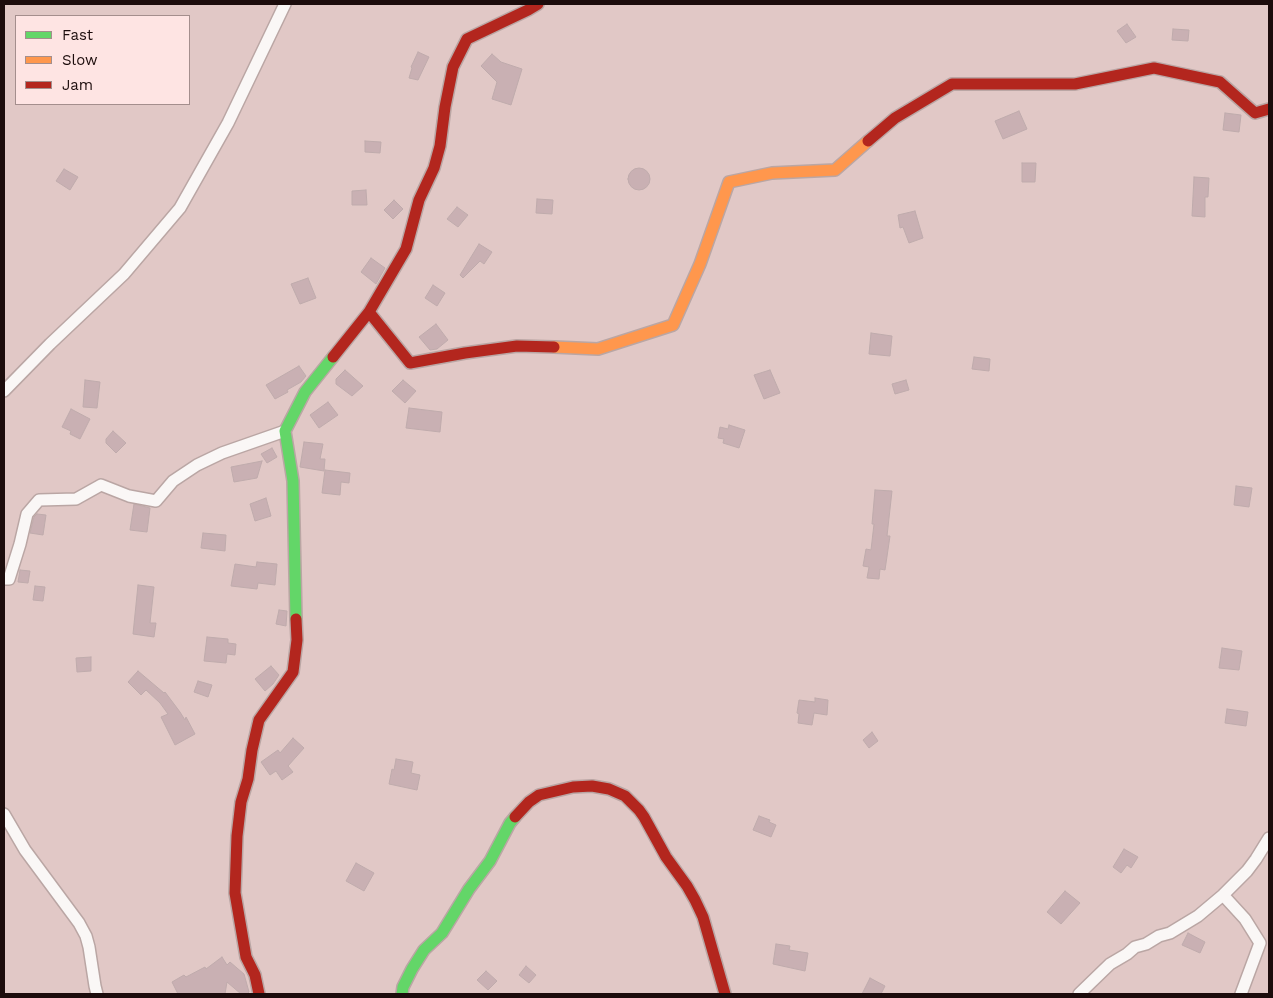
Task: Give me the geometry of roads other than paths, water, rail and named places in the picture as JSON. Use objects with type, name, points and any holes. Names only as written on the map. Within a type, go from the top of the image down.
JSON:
[{"type":"street","points":[[4,391],[50,344],[124,274],[180,208],[228,123],[285,4]]},
{"type":"street","points":[[259,994],[255,975],[246,957],[235,893],[237,836],[241,802],[248,779],[259,720],[293,672],[297,640],[293,482],[285,431],[305,392],[369,312],[406,248],[419,200],[434,168],[440,146],[453,67],[467,39],[538,4]]},
{"type":"street","points":[[369,312],[410,363],[517,346],[598,349],[673,325],[700,264],[729,182],[772,173],[835,170],[895,118],[952,84],[1075,84],[1154,68],[1220,82],[1255,113],[1269,109]]},
{"type":"street","points":[[4,580],[9,579],[27,514],[39,500],[76,499],[101,486],[129,496],[156,500],[173,480],[197,465],[222,453],[285,431]]},
{"type":"street","points":[[402,994],[403,987],[424,950],[442,933],[469,889],[490,861],[510,823],[529,802],[539,794],[592,786],[609,789],[625,796],[644,817],[666,857],[688,886],[703,917],[725,994]]},
{"type":"street","points":[[4,814],[25,850],[79,923],[86,936],[90,947],[97,994]]},
{"type":"street","points":[[1079,994],[1110,964],[1135,947],[1146,944],[1198,916],[1247,871],[1269,838]]},
{"type":"street","points":[[1223,895],[1245,919],[1260,943],[1240,994]]}]
